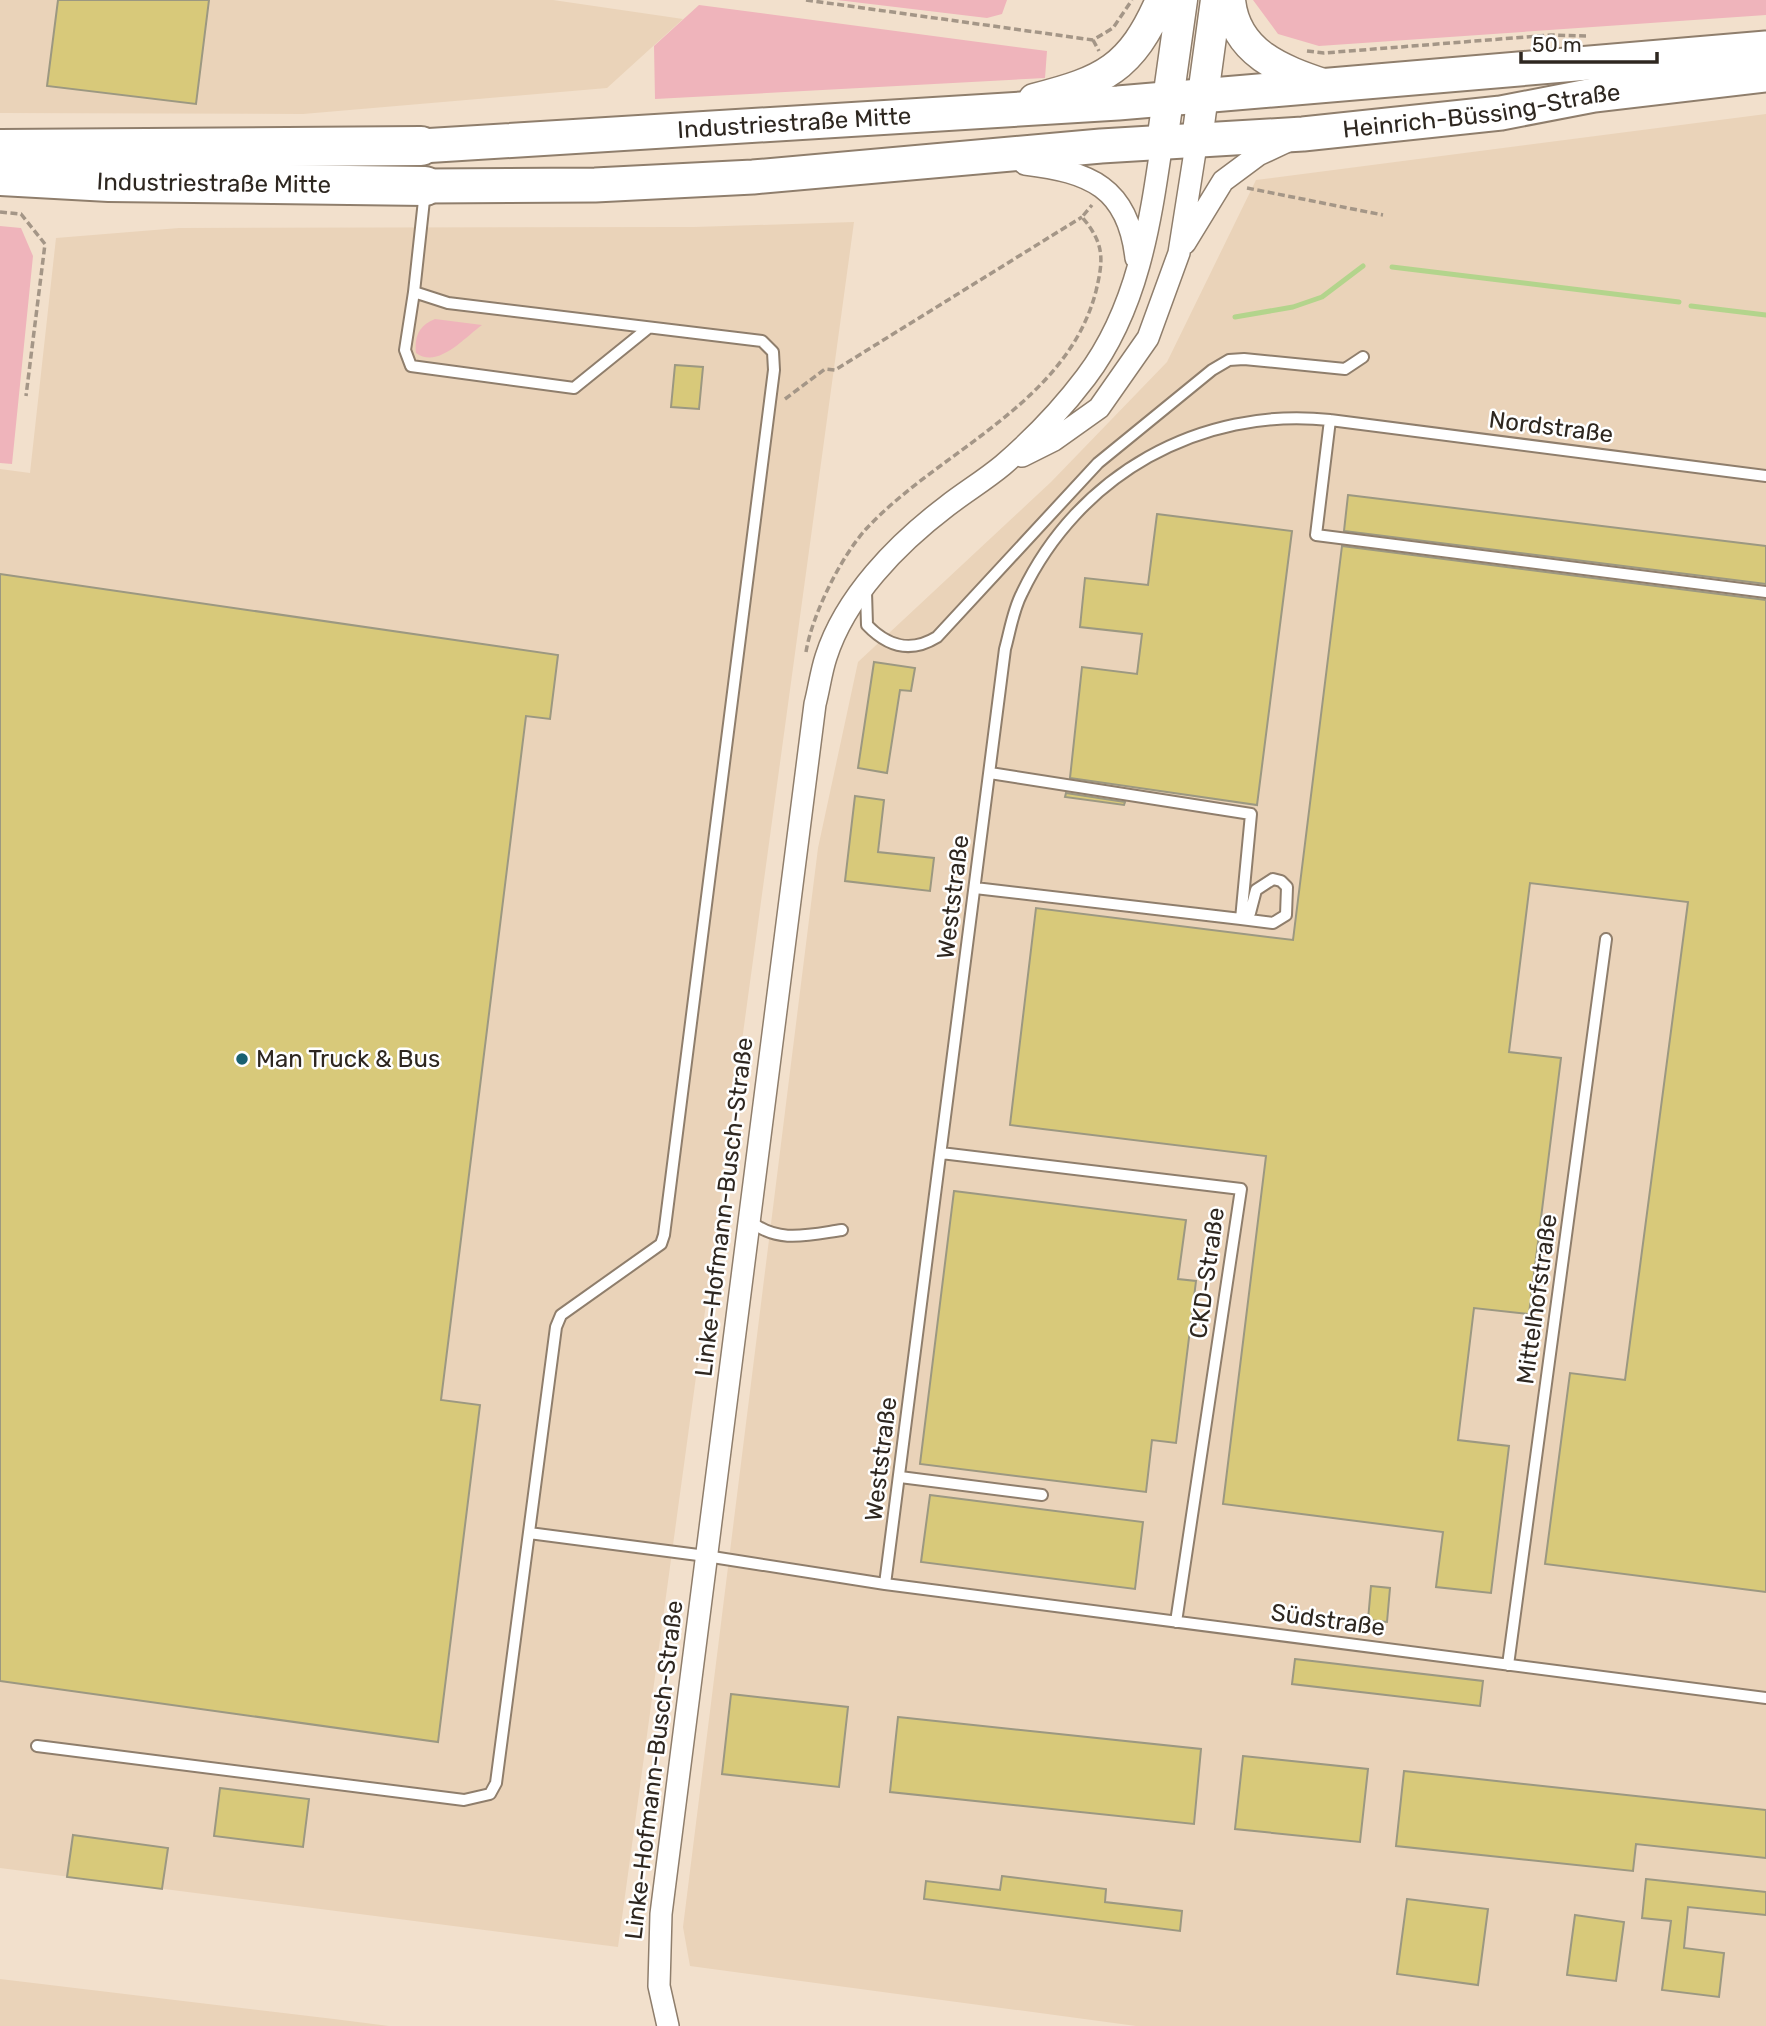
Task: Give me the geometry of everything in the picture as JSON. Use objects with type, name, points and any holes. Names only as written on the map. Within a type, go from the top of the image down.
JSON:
[{"type":"highway","name":"Industriestraße Mitte","points":[[0,149],[423,166]]},
{"type":"highway","name":"Industriestraße Mitte","points":[[0,176],[109,182],[423,166]]},
{"type":"main road","name":"Heinrich-Büssing-Straße","points":[[1170,99],[1766,48]]},
{"type":"main road","name":"Heinrich-Büssing-Straße","points":[[1162,142],[1303,134],[1501,113],[1594,95],[1766,75]]},
{"type":"main road","name":"Industriestraße Mitte","points":[[423,166],[989,110],[1170,99]]},
{"type":"main road","name":"Industriestraße Mitte","points":[[423,166],[595,185],[740,178],[1162,142]]},
{"type":"street","points":[[989,110],[1074,89],[1111,72],[1131,54],[1161,0]]},
{"type":"street","points":[[1162,142],[1182,0]]},
{"type":"street","points":[[1197,139],[1216,0]]},
{"type":"street","points":[[1230,0],[1231,12],[1243,40],[1260,57],[1292,74],[1329,86]]},
{"type":"street","points":[[1179,253],[1223,181],[1258,155],[1303,134]]},
{"type":"street","name":"Linke-Hofmann-Busch-Straße","points":[[668,2026],[658,1966],[661,1914],[815,704],[826,657],[841,624],[868,582],[893,554],[945,507],[1001,467],[1054,440],[1099,408],[1148,338],[1179,253],[1197,139]]},
{"type":"street","name":"Linke-Hofmann-Busch-Straße","points":[[1001,467],[1041,428],[1086,376],[1124,312],[1153,213],[1162,142]]},
{"type":"street","points":[[978,157],[1063,169],[1087,176],[1125,212],[1132,228],[1138,271]]},
{"type":"lane","points":[[423,166],[414,292],[405,350],[411,366],[574,388],[647,329]]},
{"type":"lane","points":[[37,1746],[464,1800],[479,1799],[491,1794],[496,1783],[556,1327],[561,1315],[661,1244],[664,1235],[770,398],[773,352],[762,341],[448,303],[414,292]]},
{"type":"lane","points":[[868,582],[864,605],[867,625],[877,636],[907,649],[921,647],[937,637],[1098,463],[1212,370],[1228,360],[1244,359],[1345,369],[1363,357]]},
{"type":"lane","name":"Weststraße","points":[[885,1584],[1005,649],[1020,595],[1051,542],[1091,497],[1141,461],[1177,441],[1211,428],[1272,418],[1331,420]]},
{"type":"lane","points":[[1331,420],[1316,536],[1766,592]]},
{"type":"lane","name":"Nordstraße","points":[[1331,420],[1766,476]]},
{"type":"lane","points":[[990,774],[1251,814],[1241,919]]},
{"type":"lane","points":[[975,888],[1273,923],[1286,915],[1287,887],[1273,879],[1261,884],[1256,890],[1251,913],[1241,919]]},
{"type":"lane","name":"Mittelhofstraße","points":[[1508,1665],[1606,939]]},
{"type":"lane","name":"CKD-Straße","points":[[941,1153],[1241,1188],[1176,1622]]},
{"type":"lane","points":[[748,1220],[764,1233],[789,1237],[842,1230]]},
{"type":"lane","points":[[900,1477],[1042,1495]]},
{"type":"lane","name":"Südstraße","points":[[528,1533],[706,1556],[885,1584],[1766,1698]]},
{"type":"path","points":[[806,0],[1093,40],[1113,28],[1132,0]]},
{"type":"path","points":[[1300,50],[1324,53],[1551,35],[1592,36]]},
{"type":"path","points":[[1093,40],[1111,72]]},
{"type":"path","points":[[1223,181],[1383,215]]},
{"type":"path","points":[[770,398],[788,399],[825,369],[835,370],[1082,217],[1104,190]]},
{"type":"path","points":[[0,212],[22,214],[45,244],[26,396]]},
{"type":"path","points":[[805,656],[838,573],[866,529],[916,484],[995,426],[1051,373],[1077,336],[1093,300],[1101,252],[1097,236],[1082,217]]},
{"type":"shaded area","points":[[0,0],[553,0],[683,19],[607,88],[303,114],[0,113]]},
{"type":"shaded area","points":[[837,0],[1007,0],[1002,14],[987,18]]},
{"type":"shaded area","points":[[1253,0],[1766,0],[1766,15],[1319,46],[1278,34]]},
{"type":"shaded area","points":[[699,5],[1047,51],[1045,78],[655,99],[654,46]]},
{"type":"shaded area","points":[[1766,114],[1766,2026],[1136,2026],[690,1966],[683,1927],[818,848],[858,662],[1051,482],[1167,362],[1256,180]]},
{"type":"shaded area","points":[[854,222],[618,1947],[0,1868],[0,469],[30,473],[56,238],[179,228],[694,227]]},
{"type":"shaded area","points":[[0,226],[21,228],[33,256],[12,464],[0,463]]},
{"type":"shaded area","points":[[435,319],[482,325],[442,355],[424,357],[416,353],[417,337],[421,328]]},
{"type":"shaded area","points":[[0,1979],[334,2019],[389,2026],[0,2026]]},
{"type":"building","points":[[58,0],[209,0],[196,104],[47,86]]},
{"type":"building","points":[[675,365],[703,367],[699,409],[671,407]]},
{"type":"building","points":[[1348,495],[1766,546],[1766,584],[1344,531]]},
{"type":"building","points":[[1157,514],[1292,531],[1257,805],[1070,778],[1082,667],[1137,674],[1142,634],[1080,627],[1085,578],[1148,585]]},
{"type":"building","points":[[1342,546],[1766,600],[1766,1592],[1545,1564],[1570,1373],[1625,1380],[1688,902],[1530,883],[1509,1052],[1561,1058],[1529,1314],[1474,1308],[1458,1440],[1509,1446],[1491,1593],[1436,1587],[1443,1532],[1223,1504],[1266,1156],[1010,1125],[1036,908],[1293,940]]},
{"type":"building","name":"Man Truck & Bus","points":[[0,574],[558,655],[550,719],[526,716],[441,1400],[480,1405],[438,1742],[0,1681]]},
{"type":"building","points":[[874,662],[915,668],[911,691],[900,690],[887,773],[858,768]]},
{"type":"building","points":[[1066,793],[1125,802],[1124,805],[1065,797]]},
{"type":"building","points":[[855,796],[884,800],[878,852],[934,858],[930,891],[845,881]]},
{"type":"building","points":[[954,1191],[1186,1220],[1178,1279],[1196,1281],[1176,1443],[1152,1440],[1146,1492],[920,1464]]},
{"type":"building","points":[[930,1495],[1143,1522],[1135,1589],[921,1562]]},
{"type":"building","points":[[1371,1586],[1390,1588],[1387,1622],[1368,1620]]},
{"type":"building","points":[[1295,1659],[1483,1681],[1480,1706],[1292,1684]]},
{"type":"building","points":[[731,1694],[848,1707],[839,1787],[722,1774]]},
{"type":"building","points":[[898,1717],[1201,1749],[1194,1824],[890,1792]]},
{"type":"building","points":[[1243,1756],[1368,1769],[1360,1842],[1235,1829]]},
{"type":"building","points":[[1404,1771],[1766,1810],[1766,1858],[1636,1844],[1633,1871],[1396,1846]]},
{"type":"building","points":[[220,1788],[309,1799],[303,1847],[214,1836]]},
{"type":"building","points":[[73,1835],[168,1848],[162,1889],[67,1877]]},
{"type":"building","points":[[1002,1876],[1106,1889],[1105,1902],[1182,1911],[1180,1931],[924,1899],[926,1881],[1000,1890]]},
{"type":"building","points":[[1646,1879],[1766,1892],[1766,1915],[1688,1907],[1684,1948],[1724,1953],[1719,1997],[1662,1990],[1671,1921],[1642,1918]]},
{"type":"building","points":[[1407,1899],[1488,1909],[1478,1985],[1397,1974]]},
{"type":"building","points":[[1575,1915],[1624,1922],[1616,1981],[1567,1975]]},
{"type":"waterway","points":[[1235,317],[1293,307],[1322,297],[1363,266]]},
{"type":"waterway","points":[[1392,267],[1679,302]]},
{"type":"waterway","points":[[1691,306],[1766,315]]},
{"type":"place","name":"Man Truck & Bus","points":[[242,1059]]}]
